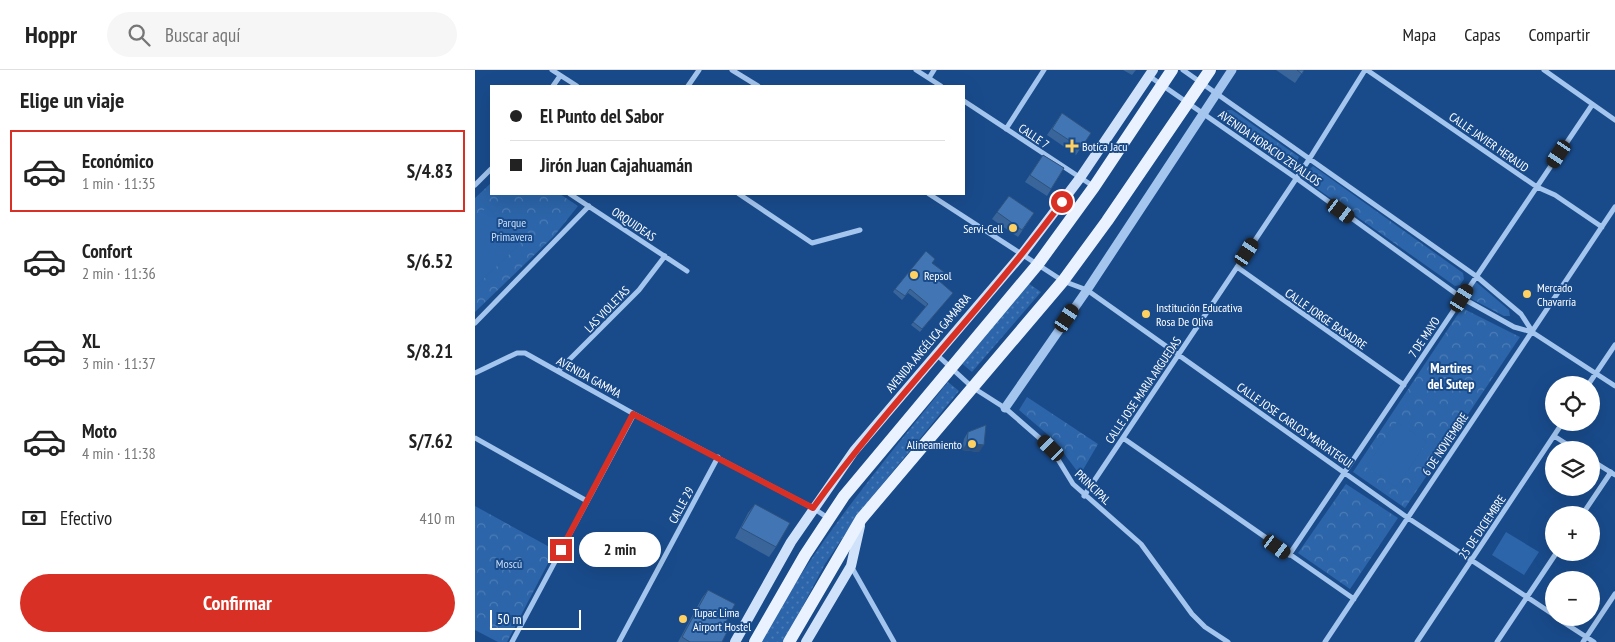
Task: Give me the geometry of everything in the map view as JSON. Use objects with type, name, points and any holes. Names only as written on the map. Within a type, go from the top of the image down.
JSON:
[{"type":"main road","points":[[755,642],[828,518],[849,489],[950,366],[1038,264],[1094,187],[1172,70]]},
{"type":"main road","points":[[789,642],[861,518],[1063,281],[1107,221],[1210,70]]},
{"type":"main road","name":"AVENIDA ANGÉLICA GAMARRA","points":[[735,642],[791,542],[854,451],[1023,253],[1080,178],[1151,73]]},
{"type":"main road","points":[[806,642],[851,566],[861,518]]},
{"type":"street","points":[[552,70],[575,85]]},
{"type":"street","points":[[689,85],[699,70]]},
{"type":"street","points":[[733,70],[756,85]]},
{"type":"street","points":[[916,70],[940,85]]},
{"type":"street","points":[[929,78],[934,70]]},
{"type":"street","points":[[1007,129],[1044,70]]},
{"type":"street","name":"AVENIDA HORACIO ZEVALLOS","points":[[1183,70],[1476,276],[1521,314],[1532,332]]},
{"type":"street","points":[[1005,408],[1087,290],[1232,70]]},
{"type":"street","name":"CALLE JOSE MARIA ARGUEDAS","points":[[1084,496],[1366,70]]},
{"type":"street","name":"CALLE JAVIER HERAUD","points":[[1366,70],[1537,187],[1555,195],[1602,227]]},
{"type":"street","points":[[1545,70],[1615,120]]},
{"type":"street","name":"AVENIDA HORACIO ZEVALLOS","points":[[1151,73],[1162,85],[1296,178],[1462,298],[1514,326],[1532,332],[1615,386]]},
{"type":"street","points":[[554,85],[560,76]]},
{"type":"street","name":"CALLE 7","points":[[965,102],[1094,187]]},
{"type":"street","name":"7 DE MAYO","points":[[1289,555],[1592,104]]},
{"type":"street","points":[[475,185],[490,171]]},
{"type":"street","name":"ORQUIDEAS","points":[[572,195],[687,271]]},
{"type":"street","points":[[741,195],[813,243],[860,230]]},
{"type":"street","name":"CALLE JOSE CARLOS MARIATEGUI","points":[[931,195],[1023,253],[1063,281],[1087,290],[1408,518],[1545,609]]},
{"type":"street","points":[[475,323],[589,206]]},
{"type":"street","name":"6 DE NOVIEMBRE","points":[[1325,642],[1615,207]]},
{"type":"street","name":"LAS VIOLETAS","points":[[558,371],[639,290],[665,256]]},
{"type":"street","name":"CALLE JORGE BASADRE","points":[[1237,267],[1404,385]]},
{"type":"street","points":[[1594,376],[1615,345]]},
{"type":"street","name":"AVENIDA GAMMA","points":[[475,373],[517,352],[525,353],[633,414],[718,457],[828,518]]},
{"type":"street","name":"PRINCIPAL","points":[[936,354],[972,387],[1005,408],[1051,448],[1063,471],[1084,496],[1125,528],[1141,544],[1192,614],[1205,627],[1228,642]]},
{"type":"street","points":[[512,642],[633,414]]},
{"type":"street","name":"25 DE DICIEMBRE","points":[[1417,642],[1557,431]]},
{"type":"street","points":[[1554,436],[1562,441]]},
{"type":"street","points":[[475,438],[587,501]]},
{"type":"street","points":[[1123,438],[1354,599]]},
{"type":"street","name":"CALLE 29","points":[[619,642],[718,457]]},
{"type":"street","points":[[1589,506],[1613,474],[1600,466]]},
{"type":"street","points":[[1497,642],[1551,561]]},
{"type":"street","points":[[851,566],[893,642]]},
{"type":"street","points":[[1585,640],[1615,594]]},
{"type":"street","points":[[1567,626],[1585,640],[1594,642]]},
{"type":"green space","points":[[1227,110],[1232,110],[1299,157],[1294,167],[1289,168],[1224,121]]},
{"type":"green space","points":[[1313,166],[1463,273],[1464,279],[1460,285],[1455,286],[1305,180],[1305,174]]},
{"type":"green space","name":"Parque Primavera","points":[[490,184],[490,195],[562,195],[578,206],[554,236],[475,312],[475,198]]},
{"type":"green space","points":[[487,207],[521,243],[475,287],[475,219]]},
{"type":"green space","points":[[1476,282],[1509,310],[1510,316],[1504,316],[1466,296]]},
{"type":"green space","points":[[1028,283],[1041,292],[972,372],[960,362]]},
{"type":"green space","points":[[1462,308],[1520,337],[1405,508],[1353,472]]},
{"type":"green space","points":[[948,382],[959,391],[862,509],[825,564],[784,642],[761,642],[802,572],[848,508]]},
{"type":"green space","points":[[1027,397],[1098,444],[1080,475],[1054,440],[1019,410]]},
{"type":"green space","points":[[1397,422],[1427,442],[1396,487],[1366,467]]},
{"type":"green space","points":[[1346,484],[1398,518],[1350,589],[1298,553]]},
{"type":"green space","name":"Moscú","points":[[475,506],[555,550],[507,642],[498,642],[475,630]]},
{"type":"green space","points":[[1506,532],[1539,552],[1524,575],[1492,555]]},
{"type":"building","points":[[1062,113],[1091,133],[1081,148],[1052,129]]},
{"type":"building","points":[[1043,155],[1064,168],[1051,189],[1030,175]]},
{"type":"building","points":[[1009,196],[1034,213],[1022,230],[997,212]]},
{"type":"building","points":[[926,251],[935,259],[932,263],[944,272],[938,280],[953,293],[922,329],[913,322],[928,304],[910,289],[905,296],[895,289]]},
{"type":"building","points":[[986,425],[984,445],[967,443],[968,432]]},
{"type":"building","points":[[755,504],[790,523],[776,547],[741,528]]},
{"type":"building","points":[[708,590],[735,604],[723,628],[728,630],[722,642],[690,642],[682,637]]},
{"type":"place","name":"Botica Jacu","points":[[1072,146]]},
{"type":"place","name":"Servi-Cell","points":[[1013,228]]},
{"type":"place","name":"Repsol","points":[[914,275]]},
{"type":"place","name":"Mercado Chavarría","points":[[1527,294]]},
{"type":"place","name":"Institución Educativa Rosa De Oliva","points":[[1146,314]]},
{"type":"place","name":"Alineamiento","points":[[972,444]]},
{"type":"place","name":"Tupac Lima Airport Hostel","points":[[683,619]]},
{"type":"district","name":"Martires del Sutep","points":[[1451,376]]},
{"type":"route","points":[[561,550],[633,414],[813,508],[854,451],[1023,253],[1062,202]]}]
